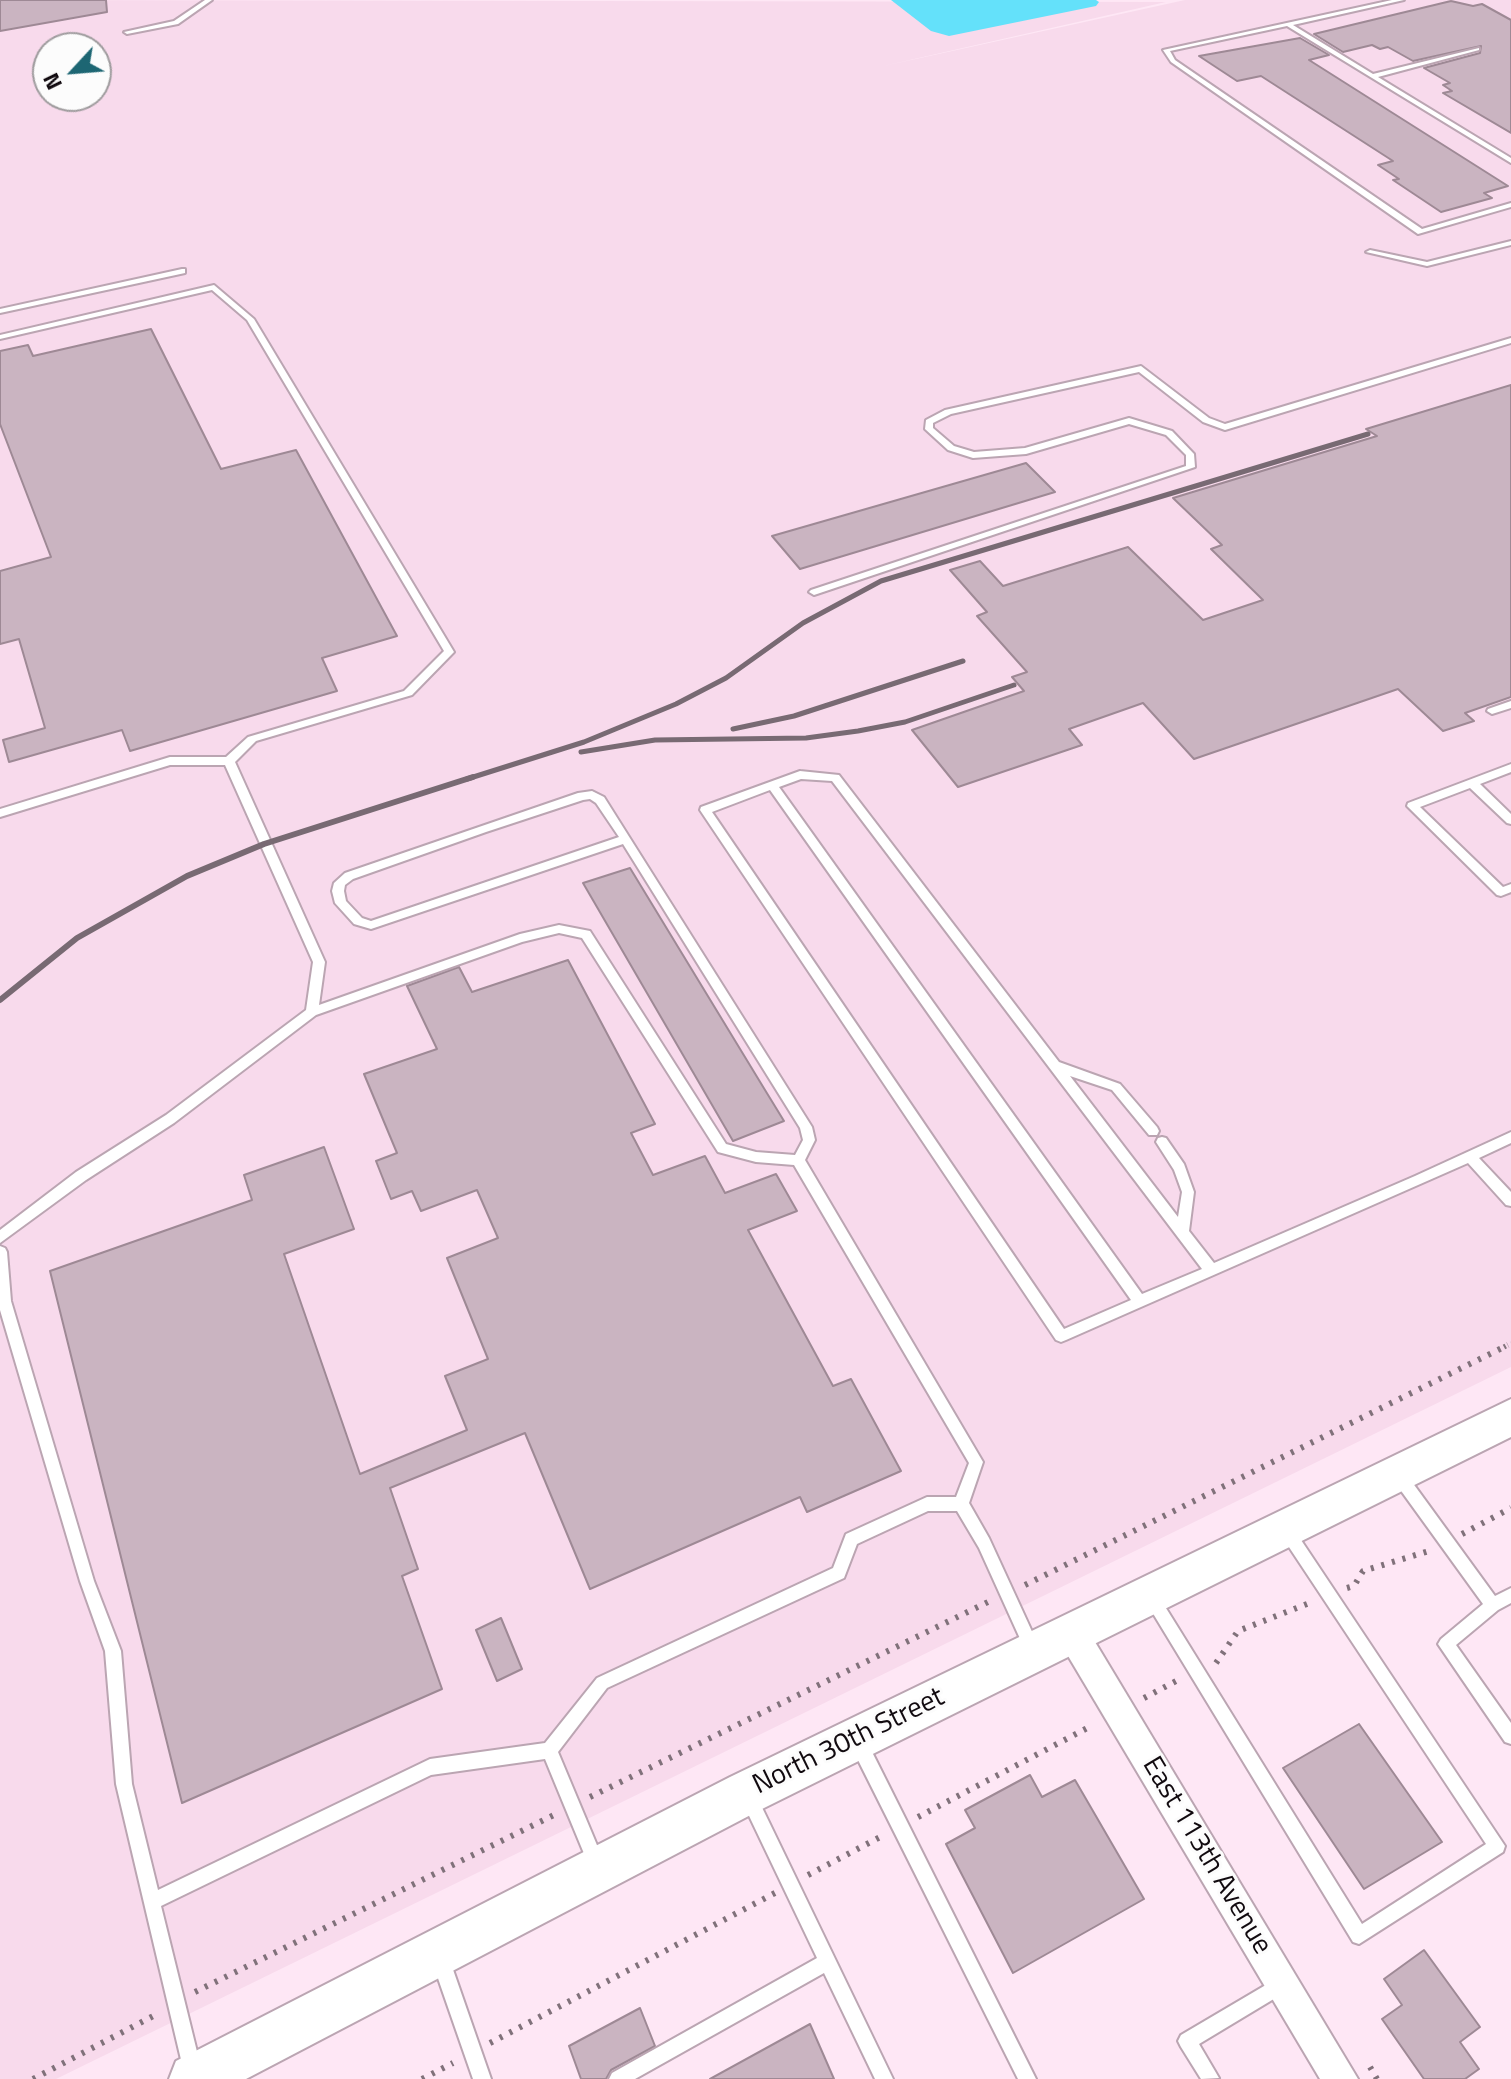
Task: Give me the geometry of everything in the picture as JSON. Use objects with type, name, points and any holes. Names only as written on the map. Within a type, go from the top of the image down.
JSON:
[{"type":"main road","name":"North 30th Street","points":[[194,2079],[746,1793],[1511,1417]]},
{"type":"street","name":"East 113th Avenue","points":[[1053,1642],[1283,1984],[1340,2079]]},
{"type":"lane","points":[[127,32],[176,23],[209,0]]},
{"type":"lane","points":[[1401,0],[1166,50],[1173,61],[1421,232],[1511,205]]},
{"type":"lane","points":[[1290,26],[1511,161]]},
{"type":"lane","points":[[1372,76],[1477,49]]},
{"type":"lane","points":[[1370,252],[1427,264],[1511,243]]},
{"type":"lane","points":[[0,311],[182,271]]},
{"type":"lane","points":[[0,337],[214,287],[250,319],[449,652],[408,693],[252,739],[229,761],[170,761],[2,809]]},
{"type":"lane","points":[[814,592],[1191,467],[1190,454],[1169,433],[1129,421],[1026,451],[973,455],[951,448],[929,429],[929,422],[948,412],[1141,369],[1206,420],[1225,427],[1511,340]]},
{"type":"lane","points":[[1492,711],[1511,704]]},
{"type":"lane","points":[[229,761],[319,962],[312,1012]]},
{"type":"lane","points":[[1511,768],[1412,806],[1501,892],[1511,888]]},
{"type":"lane","points":[[1212,1271],[835,778],[800,775],[705,810],[1061,1336],[1212,1271],[1511,1137]]},
{"type":"lane","points":[[1472,783],[1511,820]]},
{"type":"lane","points":[[773,786],[1140,1302]]},
{"type":"lane","points":[[626,839],[371,925],[358,921],[341,903],[338,891],[340,883],[349,876],[592,795],[600,800],[626,839],[806,1127],[809,1140],[798,1160]]},
{"type":"lane","points":[[0,1237],[81,1176],[170,1119],[312,1012],[520,938],[559,929],[586,934],[722,1148],[756,1157],[798,1160]]},
{"type":"lane","points":[[1055,1066],[1116,1087],[1153,1131]]},
{"type":"lane","points":[[1162,1142],[1180,1168],[1188,1192],[1182,1233]]},
{"type":"lane","points":[[1469,1156],[1511,1201]]},
{"type":"lane","points":[[798,1160],[976,1462],[961,1504],[1007,1593],[1053,1642]]},
{"type":"lane","points":[[0,1252],[4,1301],[87,1581],[113,1651],[124,1784],[194,2079]]},
{"type":"lane","points":[[1397,1474],[1493,1605]]},
{"type":"lane","points":[[153,1901],[430,1767],[549,1750],[602,1683],[839,1573],[851,1539],[927,1504],[961,1504]]},
{"type":"lane","points":[[1150,1594],[1359,1936],[1497,1846],[1285,1529]]},
{"type":"lane","points":[[1511,1595],[1493,1605],[1446,1644],[1511,1736]]},
{"type":"lane","points":[[856,1739],[1027,2079]]},
{"type":"lane","points":[[549,1750],[599,1870]]},
{"type":"lane","points":[[746,1793],[884,2079]]},
{"type":"lane","points":[[438,1953],[482,2079]]},
{"type":"lane","points":[[618,2079],[828,1961]]},
{"type":"lane","points":[[1210,2079],[1187,2041],[1283,1984]]},
{"type":"path","points":[[33,2079],[177,2002],[1511,1343]]},
{"type":"shaded area","points":[[0,0],[1166,2],[879,67],[1185,0],[1511,0],[1511,1367],[56,2079],[0,2079]]},
{"type":"water","points":[[891,0],[1099,2],[1096,6],[949,36],[931,31]]},
{"type":"building","points":[[0,0],[106,0],[107,12],[0,31]]},
{"type":"building","points":[[1451,1],[1473,6],[1482,4],[1511,20],[1511,133],[1443,93],[1452,91],[1443,85],[1450,83],[1424,68],[1480,53],[1481,46],[1413,61],[1388,47],[1380,49],[1372,45],[1343,52],[1314,34]]},
{"type":"building","points":[[1300,38],[1329,55],[1309,60],[1508,186],[1484,193],[1492,198],[1441,212],[1393,180],[1399,179],[1378,165],[1393,161],[1261,76],[1237,81],[1199,56]]},
{"type":"building","points":[[151,329],[221,469],[296,450],[397,636],[322,658],[337,691],[130,751],[122,730],[9,762],[3,740],[45,728],[19,639],[0,644],[0,571],[51,557],[0,424],[0,351],[28,345],[33,356]]},
{"type":"building","points":[[1511,385],[1511,697],[1465,713],[1474,721],[1443,731],[1398,689],[1194,759],[1143,703],[1069,729],[1082,745],[958,787],[912,730],[1024,691],[1012,677],[1027,672],[977,616],[987,612],[950,570],[980,561],[1003,586],[1128,547],[1203,620],[1263,600],[1211,549],[1222,545],[1173,498],[1377,436],[1366,429]]},
{"type":"building","points":[[1026,463],[1055,492],[800,569],[772,536]]},
{"type":"building","points":[[630,868],[784,1121],[733,1141],[583,883]]},
{"type":"building","points":[[568,960],[655,1124],[631,1133],[653,1175],[705,1156],[725,1193],[776,1174],[797,1211],[748,1230],[833,1386],[851,1379],[901,1471],[807,1512],[800,1497],[590,1589],[525,1433],[390,1488],[418,1569],[402,1576],[442,1689],[182,1803],[50,1271],[252,1200],[244,1175],[324,1147],[354,1229],[284,1254],[360,1474],[467,1430],[445,1376],[488,1359],[447,1258],[498,1238],[477,1190],[421,1211],[412,1191],[391,1199],[376,1161],[397,1153],[364,1074],[437,1049],[407,986],[459,967],[472,992]]},
{"type":"building","points":[[501,1618],[522,1669],[497,1681],[476,1630]]},
{"type":"building","points":[[1359,1724],[1442,1842],[1364,1889],[1283,1768]]},
{"type":"building","points":[[1030,1775],[1042,1797],[1075,1780],[1144,1899],[1013,1973],[946,1844],[975,1828],[965,1810]]},
{"type":"building","points":[[1424,1950],[1480,2027],[1460,2042],[1479,2069],[1465,2079],[1424,2079],[1382,2019],[1402,2005],[1384,1979]]},
{"type":"building","points":[[640,2008],[655,2046],[611,2070],[606,2079],[581,2079],[569,2046]]},
{"type":"building","points":[[810,2024],[834,2079],[710,2079]]},
{"type":"railway","points":[[467,779],[584,742],[676,704],[726,678],[803,623],[881,581],[1368,434]]},
{"type":"railway","points":[[733,729],[794,716],[963,661]]},
{"type":"railway","points":[[581,752],[655,740],[806,738],[858,731],[905,722],[1014,685]]},
{"type":"railway","points":[[0,1000],[77,938],[187,876],[264,844],[473,777]]}]
